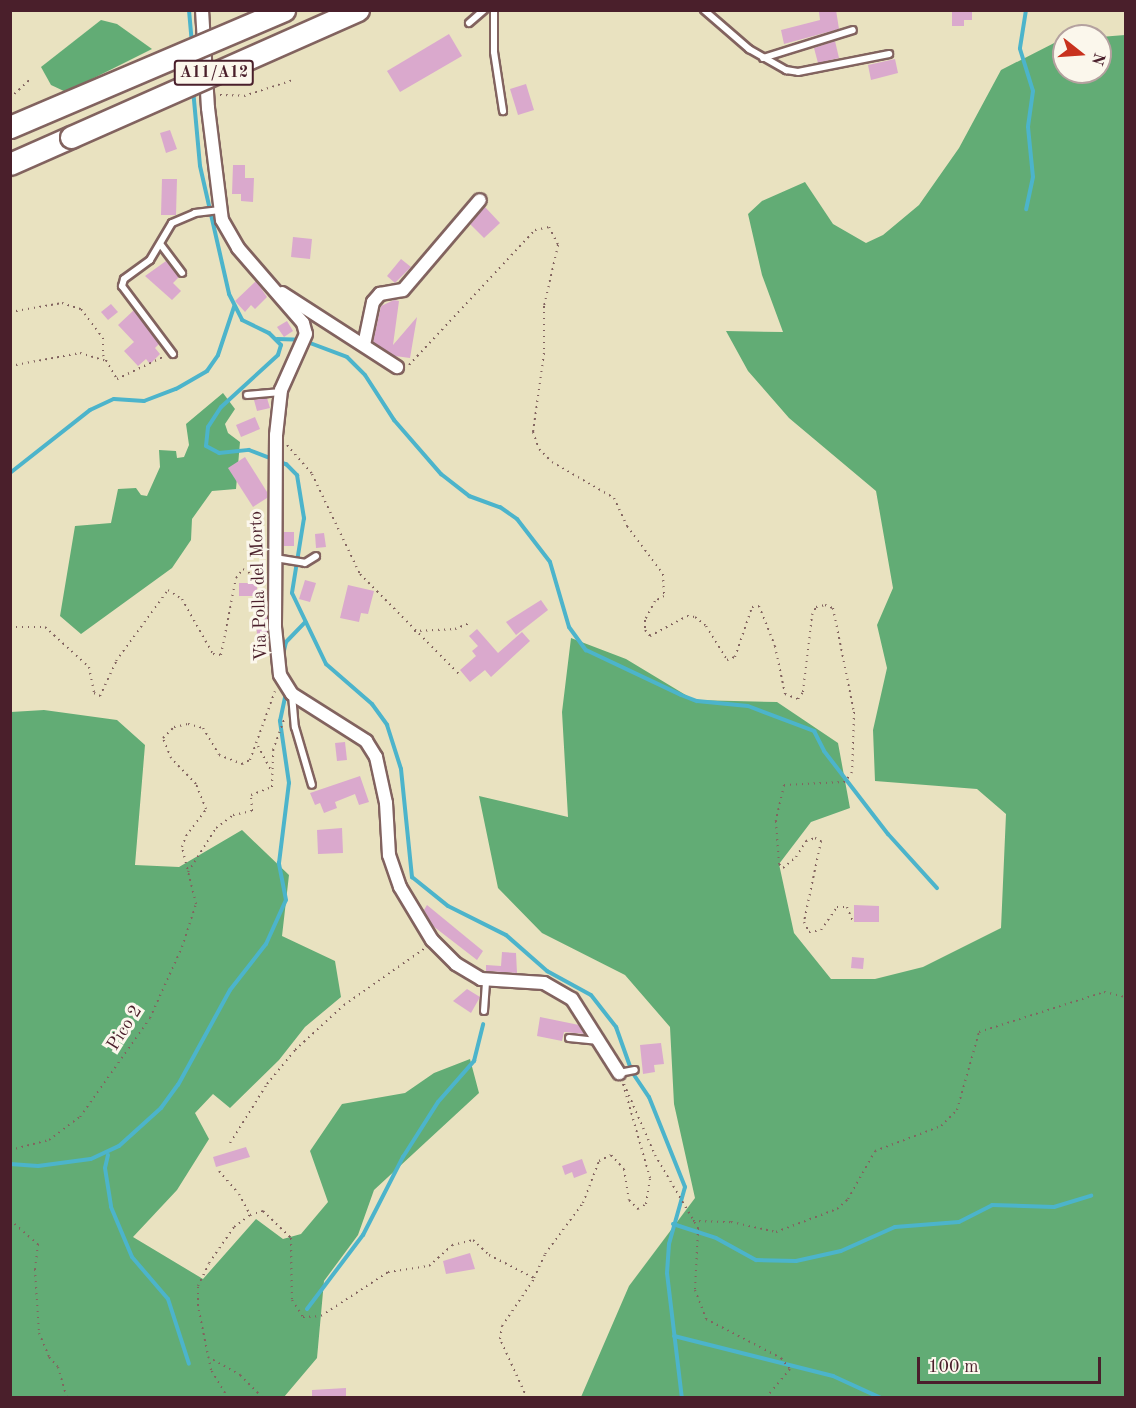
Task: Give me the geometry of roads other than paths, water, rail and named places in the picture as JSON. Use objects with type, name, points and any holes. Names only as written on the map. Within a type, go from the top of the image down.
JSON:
[{"type":"highway","name":"A11/A12","points":[[10,127],[284,10]]},
{"type":"highway","name":"A11/A12","points":[[10,164],[358,10]]},
{"type":"street","name":"Via Polla del Morto","points":[[202,10],[207,95],[219,210],[238,248],[276,289],[303,324],[305,340],[280,392],[276,435],[275,627],[280,675],[291,693],[366,741],[376,757],[386,803],[389,855],[400,887],[434,942],[456,964],[486,980],[543,983],[572,999],[622,1072]]},
{"type":"street","points":[[364,345],[373,302],[380,294],[404,290],[480,200]]},
{"type":"street","points":[[276,289],[397,367]]},
{"type":"lane","points":[[469,23],[484,10]]},
{"type":"lane","points":[[494,10],[494,52],[503,111]]},
{"type":"lane","points":[[704,10],[764,58],[798,72],[889,54]]},
{"type":"lane","points":[[764,58],[853,30]]},
{"type":"lane","points":[[172,352],[122,286],[160,245],[172,223],[205,212],[219,210]]},
{"type":"lane","points":[[160,245],[182,273]]},
{"type":"lane","points":[[247,396],[280,392]]},
{"type":"lane","points":[[275,561],[302,563],[316,556]]},
{"type":"lane","points":[[291,693],[296,728],[312,785]]},
{"type":"lane","points":[[484,1011],[486,980]]},
{"type":"lane","points":[[569,1038],[602,1042]]},
{"type":"lane","points":[[622,1072],[635,1070]]},
{"type":"waterway","points":[[189,10],[192,43]]},
{"type":"waterway","points":[[1026,10],[1020,49],[1033,91],[1028,127],[1033,177],[1026,209]]},
{"type":"waterway","points":[[193,56],[193,76]]},
{"type":"waterway","points":[[193,89],[200,166],[229,294],[242,320],[269,333],[281,345],[278,355],[221,407],[208,427],[206,446],[219,453],[249,450],[286,464],[297,475],[304,518],[292,593],[326,664],[372,704],[387,725],[401,769],[412,877],[448,906],[506,935],[547,971],[591,995],[616,1027],[632,1072],[649,1097],[685,1187],[669,1244],[667,1273],[682,1398]]},
{"type":"waterway","points":[[10,473],[90,410],[114,399],[144,401],[176,389],[207,371],[218,355],[234,307]]},
{"type":"waterway","points":[[277,339],[302,340],[347,357],[365,375],[394,420],[441,474],[469,496],[500,507],[517,519],[550,562],[569,627],[586,650],[697,701],[748,706],[814,731],[824,751],[888,834],[937,888]]},
{"type":"waterway","points":[[283,655],[286,642],[305,622]]},
{"type":"waterway","points":[[10,1164],[38,1166],[91,1159],[119,1146],[161,1108],[178,1085],[230,990],[266,944],[286,900],[279,863],[289,783],[280,721],[286,692]]},
{"type":"waterway","points":[[307,1309],[363,1235],[403,1157],[438,1102],[474,1061],[483,1024]]},
{"type":"waterway","points":[[108,1155],[105,1168],[111,1207],[132,1257],[168,1299],[189,1364]]},
{"type":"waterway","points":[[673,1224],[716,1238],[756,1260],[796,1261],[841,1251],[895,1227],[959,1222],[992,1205],[1054,1207],[1091,1196]]},
{"type":"waterway","points":[[674,1336],[833,1376],[881,1398]]}]
